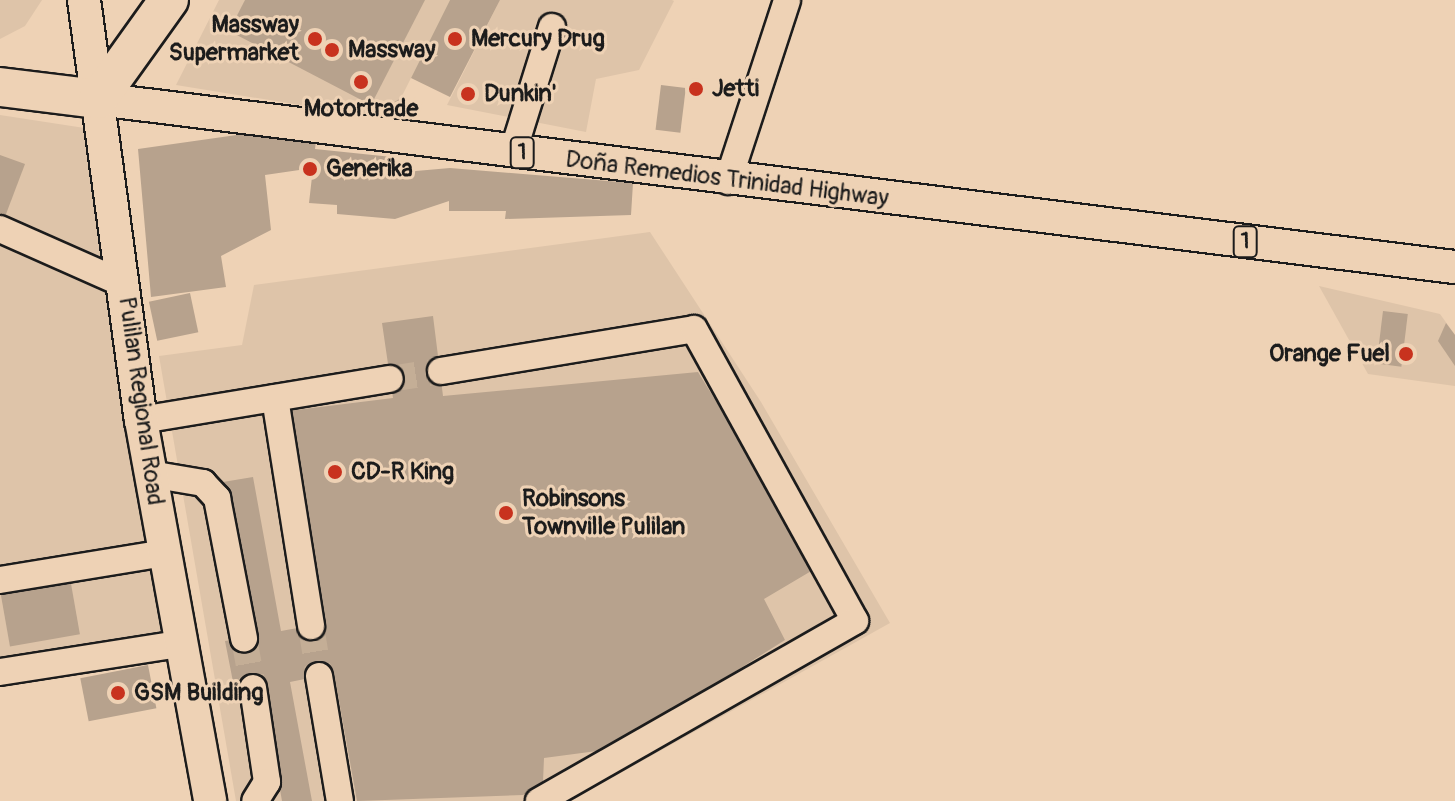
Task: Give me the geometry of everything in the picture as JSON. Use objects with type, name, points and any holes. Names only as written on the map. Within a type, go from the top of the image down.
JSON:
[{"type":"highway","points":[[98,99],[169,0]]},
{"type":"highway","name":"Doña Remedios Trinidad Highway","points":[[0,87],[98,99]]},
{"type":"main road","name":"Pulilan Regional Road","points":[[84,0],[141,420],[178,644],[210,801]]},
{"type":"main road","name":"Doña Remedios Trinidad Highway","points":[[98,99],[728,181],[1455,267]]},
{"type":"street","points":[[728,181],[787,0]]},
{"type":"street","points":[[513,152],[552,27]]},
{"type":"street","points":[[0,229],[124,284]]},
{"type":"street","points":[[441,371],[694,329],[855,621],[539,801]]},
{"type":"street","points":[[141,420],[390,379]]},
{"type":"street","points":[[275,398],[311,626]]},
{"type":"street","points":[[150,474],[203,483],[217,498],[244,638]]},
{"type":"street","points":[[0,580],[165,553]]},
{"type":"street","points":[[0,672],[178,644]]},
{"type":"street","points":[[319,676],[340,801]]},
{"type":"street","points":[[253,688],[267,782],[255,801]]},
{"type":"shaded area","points":[[0,0],[42,0],[25,26],[0,39]]},
{"type":"shaded area","name":"Massway Supermarket","points":[[219,0],[450,0],[401,98],[379,111],[381,118],[176,85]]},
{"type":"shaded area","points":[[500,0],[674,1],[639,70],[596,79],[586,132],[447,105]]},
{"type":"shaded area","points":[[0,115],[91,129],[163,634],[0,657]]},
{"type":"shaded area","name":"Robinsons Townville Pulilan","points":[[650,232],[761,402],[890,623],[570,801],[236,801],[159,356],[242,345],[254,285]]},
{"type":"shaded area","name":"Orange Fuel","points":[[1319,286],[1440,314],[1455,335],[1455,386],[1368,374]]},
{"type":"building","name":"Massway","points":[[245,0],[425,0],[371,105],[229,31]]},
{"type":"building","name":"Mercury Drug","points":[[450,0],[500,0],[450,97],[411,78]]},
{"type":"building","points":[[661,85],[686,88],[680,133],[656,130]]},
{"type":"building","points":[[401,98],[406,119],[381,118],[379,111]]},
{"type":"building","points":[[258,132],[316,141],[315,149],[392,157],[393,173],[450,168],[633,183],[631,215],[505,219],[506,211],[449,211],[449,201],[395,219],[337,214],[337,205],[309,203],[313,168],[265,175],[271,230],[221,256],[226,287],[151,297],[138,149]]},
{"type":"building","points":[[0,155],[25,164],[3,222],[0,221]]},
{"type":"building","points":[[190,293],[198,332],[157,341],[149,302]]},
{"type":"building","points":[[1383,311],[1408,314],[1401,367],[1377,364]]},
{"type":"building","points":[[433,316],[443,396],[698,372],[818,567],[764,599],[785,640],[612,749],[544,758],[543,782],[523,795],[357,801],[334,673],[290,682],[312,801],[282,801],[262,687],[235,692],[225,641],[252,637],[223,482],[253,477],[281,631],[325,623],[288,411],[393,398],[382,323]]},
{"type":"building","points":[[1446,323],[1455,335],[1455,366],[1438,341]]},
{"type":"building","points":[[70,578],[80,634],[10,646],[0,590]]},
{"type":"building","name":"GSM Building","points":[[148,665],[156,708],[89,721],[80,678]]},
{"type":"tunnel","points":[[390,379],[441,371]]},
{"type":"tunnel","points":[[311,626],[319,676]]},
{"type":"tunnel","points":[[244,638],[253,688]]},
{"type":"place","name":"Massway Supermarket","points":[[315,39]]},
{"type":"place","name":"Mercury Drug","points":[[455,39]]},
{"type":"place","name":"Massway","points":[[332,50]]},
{"type":"place","name":"Motortrade","points":[[361,82]]},
{"type":"place","name":"Jetti","points":[[696,89]]},
{"type":"place","name":"Dunkin'","points":[[468,94]]},
{"type":"place","name":"Generika","points":[[310,169]]},
{"type":"place","name":"Orange Fuel","points":[[1406,354]]},
{"type":"place","name":"CD-R King","points":[[335,472]]},
{"type":"place","name":"Robinsons Townville Pulilan","points":[[506,513]]},
{"type":"place","name":"GSM Building","points":[[118,693]]}]
